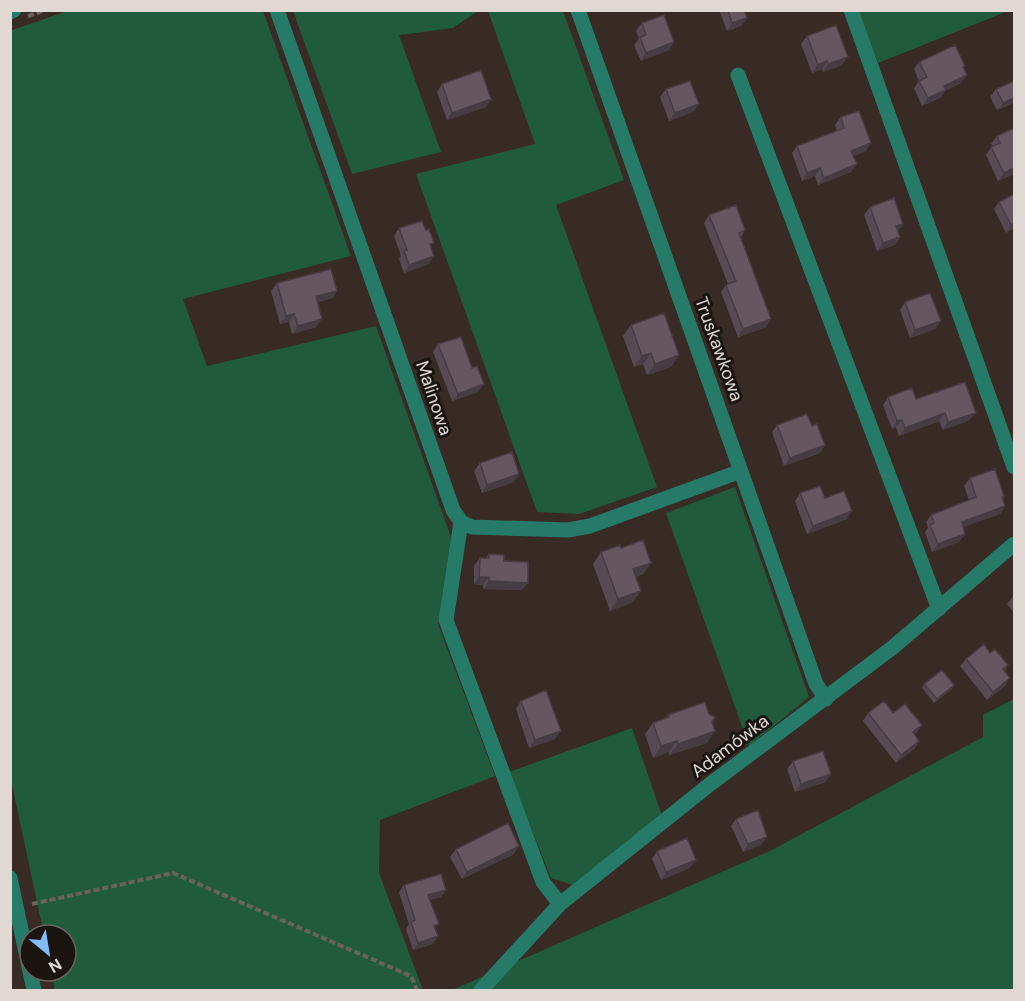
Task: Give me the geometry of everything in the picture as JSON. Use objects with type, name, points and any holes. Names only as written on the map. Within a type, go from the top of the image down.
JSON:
[{"type":"street","name":"Malinowa","points":[[277,10],[453,510],[461,522]]},
{"type":"street","name":"Truskawkowa","points":[[578,10],[816,684],[826,699]]},
{"type":"street","points":[[851,10],[1014,467]]},
{"type":"street","points":[[738,75],[939,609]]},
{"type":"street","points":[[560,904],[543,882],[446,620],[461,522],[472,527],[568,530],[590,526],[741,471]]},
{"type":"street","name":"Adamówka","points":[[481,990],[560,904],[709,785],[826,699],[939,609],[1014,544]]},
{"type":"street","points":[[10,878],[34,990]]},
{"type":"path","points":[[17,908],[173,873],[411,976],[417,990]]},
{"type":"green space","points":[[859,10],[1008,11],[878,63]]},
{"type":"green space","points":[[67,11],[263,11],[351,256],[183,299],[207,366],[376,326],[451,537],[438,624],[495,776],[380,820],[379,873],[423,990],[55,990],[54,983],[78,983],[78,923],[41,923],[10,775],[10,31]]},
{"type":"green space","points":[[293,11],[478,11],[453,28],[399,35],[441,152],[352,174]]},
{"type":"green space","points":[[488,11],[563,11],[624,180],[556,205],[657,487],[579,514],[537,512],[416,174],[535,144]]},
{"type":"green space","points":[[735,487],[809,697],[749,746],[666,513]]},
{"type":"green space","points":[[1014,699],[1014,990],[452,990],[770,851],[983,737],[983,715]]},
{"type":"green space","points":[[632,728],[662,816],[576,886],[551,878],[509,772]]},
{"type":"building","points":[[728,10],[744,10],[747,18],[732,23]]},
{"type":"building","points":[[664,15],[674,42],[646,53],[640,37],[646,35],[642,23]]},
{"type":"building","points":[[836,25],[848,57],[818,65],[807,36]]},
{"type":"building","points":[[955,45],[967,75],[944,86],[946,90],[928,98],[919,81],[927,77],[919,62]]},
{"type":"building","points":[[481,70],[491,99],[452,113],[442,84]]},
{"type":"building","points":[[690,81],[699,104],[675,113],[666,89]]},
{"type":"building","points":[[1014,81],[1014,98],[1003,103],[996,89]]},
{"type":"building","points":[[859,111],[871,143],[851,151],[857,164],[824,178],[820,168],[807,173],[797,146],[844,128],[841,117]]},
{"type":"building","points":[[1014,128],[1014,168],[1004,173],[991,147],[1000,143],[997,136]]},
{"type":"building","points":[[1014,194],[1014,223],[1011,225],[999,202]]},
{"type":"building","points":[[894,198],[903,224],[896,226],[900,237],[883,243],[870,207]]},
{"type":"building","points":[[736,205],[745,230],[739,233],[771,319],[743,329],[726,285],[736,281],[709,215]]},
{"type":"building","points":[[422,221],[426,230],[429,229],[434,243],[430,244],[434,256],[409,265],[404,251],[407,250],[399,228]]},
{"type":"building","points":[[331,269],[337,291],[316,296],[322,319],[298,326],[294,314],[286,316],[277,283]]},
{"type":"building","points":[[930,293],[941,321],[915,330],[905,302]]},
{"type":"building","points":[[664,313],[679,355],[655,364],[651,353],[642,356],[631,325]]},
{"type":"building","points":[[461,337],[472,368],[477,366],[484,384],[458,394],[438,344]]},
{"type":"building","points":[[965,382],[976,413],[948,422],[945,413],[905,428],[902,420],[897,421],[888,397],[912,388],[916,399]]},
{"type":"building","points":[[807,414],[812,426],[817,424],[825,445],[790,458],[777,425]]},
{"type":"building","points":[[512,452],[519,474],[487,485],[480,463]]},
{"type":"building","points":[[995,469],[1005,506],[962,522],[965,534],[938,544],[930,525],[934,523],[931,515],[976,497],[970,478]]},
{"type":"building","points":[[820,486],[825,498],[844,491],[852,511],[813,526],[800,493]]},
{"type":"building","points":[[643,540],[651,563],[633,569],[641,591],[618,599],[601,552]]},
{"type":"building","points":[[489,554],[504,555],[504,561],[528,562],[528,583],[489,581],[489,577],[479,577],[480,558],[489,558]]},
{"type":"building","points":[[984,644],[990,653],[995,649],[1008,665],[1003,669],[1010,678],[993,692],[966,659]]},
{"type":"building","points":[[942,670],[954,685],[937,699],[924,684]]},
{"type":"building","points":[[546,690],[561,731],[535,740],[521,701]]},
{"type":"building","points":[[884,701],[893,713],[905,704],[922,725],[913,732],[919,741],[901,755],[868,713]]},
{"type":"building","points":[[705,702],[709,714],[715,717],[712,722],[715,731],[678,744],[677,741],[661,746],[653,723],[669,717],[668,715]]},
{"type":"building","points":[[823,751],[831,774],[801,784],[793,761]]},
{"type":"building","points":[[758,810],[767,837],[748,844],[736,819]]},
{"type":"building","points":[[508,823],[519,846],[467,872],[456,849]]},
{"type":"building","points":[[687,838],[696,860],[666,872],[657,851]]},
{"type":"building","points":[[441,874],[446,890],[428,895],[439,924],[434,926],[438,936],[418,943],[411,922],[415,920],[404,885]]}]
